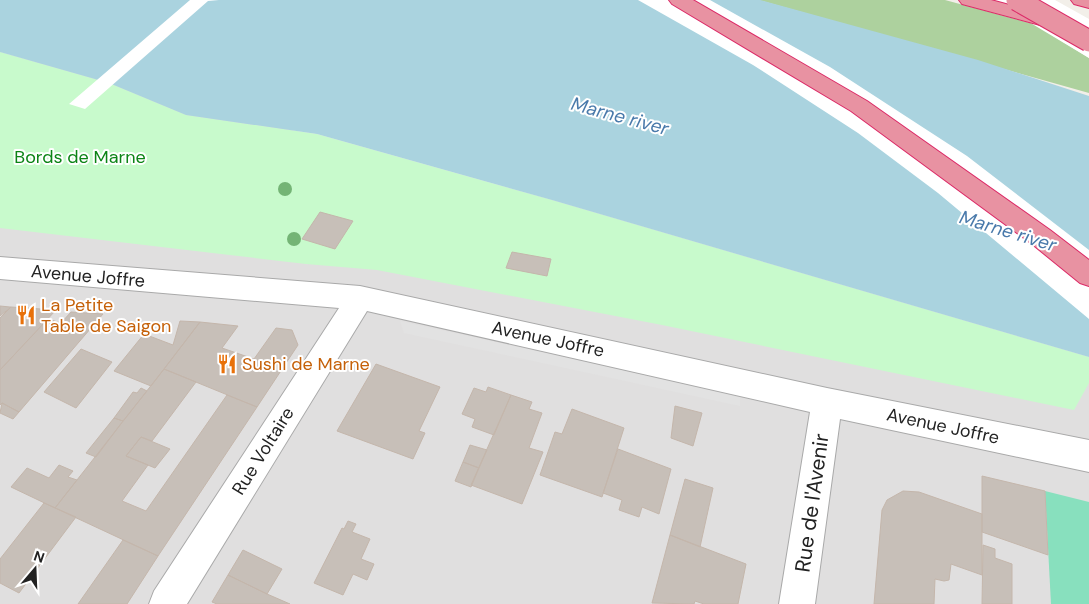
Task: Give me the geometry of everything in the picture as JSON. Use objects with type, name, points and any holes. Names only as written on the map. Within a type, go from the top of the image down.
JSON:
[{"type":"highway","points":[[679,0],[762,46],[859,106],[1041,237],[1089,276]]},
{"type":"highway","points":[[969,0],[1089,32]]},
{"type":"highway","points":[[1017,0],[1089,41]]},
{"type":"highway","points":[[1081,0],[1089,2]]},
{"type":"street","name":"Avenue Joffre","points":[[0,268],[360,298],[827,402],[1089,456]]},
{"type":"street","name":"Rue Voltaire","points":[[167,604],[360,298]]},
{"type":"street","name":"Rue de l'Avenir","points":[[797,604],[827,402]]},
{"type":"shaded area","points":[[0,52],[552,200],[1089,357],[1089,604],[0,604]]},
{"type":"shaded area","points":[[400,321],[740,396],[740,406],[404,333]]},
{"type":"green space","points":[[758,0],[945,0],[1034,24],[1089,58],[1089,93]]},
{"type":"green space","name":"Bords de Marne","points":[[0,52],[109,83],[186,115],[317,134],[552,200],[1089,357],[1089,383],[1074,410],[662,325],[377,270],[306,264],[0,228]]},
{"type":"green space","points":[[1045,491],[1089,502],[1089,604],[1051,604]]},
{"type":"water","name":"Marne river","points":[[0,0],[760,0],[978,60],[1089,96],[1089,357],[552,200],[317,134],[186,115],[109,83],[0,52]]},
{"type":"pier","points":[[190,0],[219,0],[208,1],[85,109],[69,104]]},
{"type":"pier","points":[[638,0],[710,0],[830,67],[967,156],[1089,250],[1089,319],[938,193],[858,133],[753,65]]},
{"type":"pier","points":[[992,0],[1055,0],[1089,19],[1089,58]]},
{"type":"building","points":[[320,212],[353,221],[335,249],[302,239]]},
{"type":"building","points":[[512,252],[551,259],[547,276],[506,268]]},
{"type":"building","points":[[0,306],[10,307],[11,307],[0,316]]},
{"type":"building","points":[[11,307],[56,310],[0,370],[0,318]]},
{"type":"building","points":[[71,312],[103,314],[19,412],[2,403],[0,405],[0,370],[48,319],[61,323]]},
{"type":"building","points":[[180,321],[200,322],[151,386],[114,371],[144,334],[173,345]]},
{"type":"building","name":"Sushi de Marne","points":[[200,322],[238,326],[222,348],[254,359],[276,328],[292,330],[298,345],[257,407],[164,369]]},
{"type":"building","points":[[81,349],[112,362],[76,408],[44,392]]},
{"type":"building","points":[[376,364],[440,387],[419,431],[425,433],[413,459],[337,431]]},
{"type":"building","points":[[164,369],[196,382],[152,441],[141,437],[126,456],[148,465],[122,501],[146,511],[227,395],[257,407],[158,556],[55,508]]},
{"type":"building","points":[[488,387],[511,395],[494,435],[472,427],[475,419],[462,414],[474,388],[486,392]]},
{"type":"building","points":[[141,388],[147,391],[123,421],[114,418],[133,392],[137,393]]},
{"type":"building","points":[[511,395],[532,402],[529,409],[542,413],[529,448],[543,452],[522,504],[471,485]]},
{"type":"building","points":[[2,403],[19,412],[13,419],[0,413]]},
{"type":"building","points":[[675,406],[702,413],[693,446],[671,438]]},
{"type":"building","points":[[572,409],[624,428],[602,497],[540,475],[555,432],[562,434]]},
{"type":"building","points":[[114,418],[123,421],[96,457],[86,453]]},
{"type":"building","points":[[141,437],[170,449],[155,468],[126,456]]},
{"type":"building","points":[[470,445],[487,450],[479,468],[463,462]]},
{"type":"building","points":[[618,449],[671,469],[659,514],[642,507],[639,517],[619,510],[622,500],[603,493]]},
{"type":"building","points":[[463,462],[479,468],[471,487],[455,481]]},
{"type":"building","points":[[59,465],[73,471],[68,477],[77,480],[55,508],[11,487],[27,468],[49,478]]},
{"type":"building","points":[[982,476],[1045,491],[1048,555],[982,532]]},
{"type":"building","points":[[685,479],[713,488],[700,547],[670,535]]},
{"type":"building","points":[[903,491],[919,492],[982,514],[982,575],[951,564],[949,580],[935,579],[934,604],[874,604],[882,510],[887,500]]},
{"type":"building","points":[[44,503],[76,517],[19,593],[0,583],[0,559]]},
{"type":"building","points":[[348,521],[356,524],[352,532],[370,539],[361,559],[374,564],[367,580],[353,574],[343,595],[314,583],[342,528],[344,529]]},
{"type":"building","points":[[670,535],[746,564],[738,604],[704,604],[695,601],[694,604],[652,603]]},
{"type":"building","points":[[123,540],[158,556],[127,604],[78,604]]},
{"type":"building","points":[[983,545],[995,549],[995,558],[1012,564],[1012,604],[982,604]]},
{"type":"building","points":[[243,550],[282,569],[267,594],[228,575]]},
{"type":"building","points":[[228,575],[290,604],[217,604],[212,602]]},
{"type":"place","name":"La Petite Table de Saigon","points":[[26,315]]},
{"type":"place","name":"Sushi de Marne","points":[[227,364]]}]
